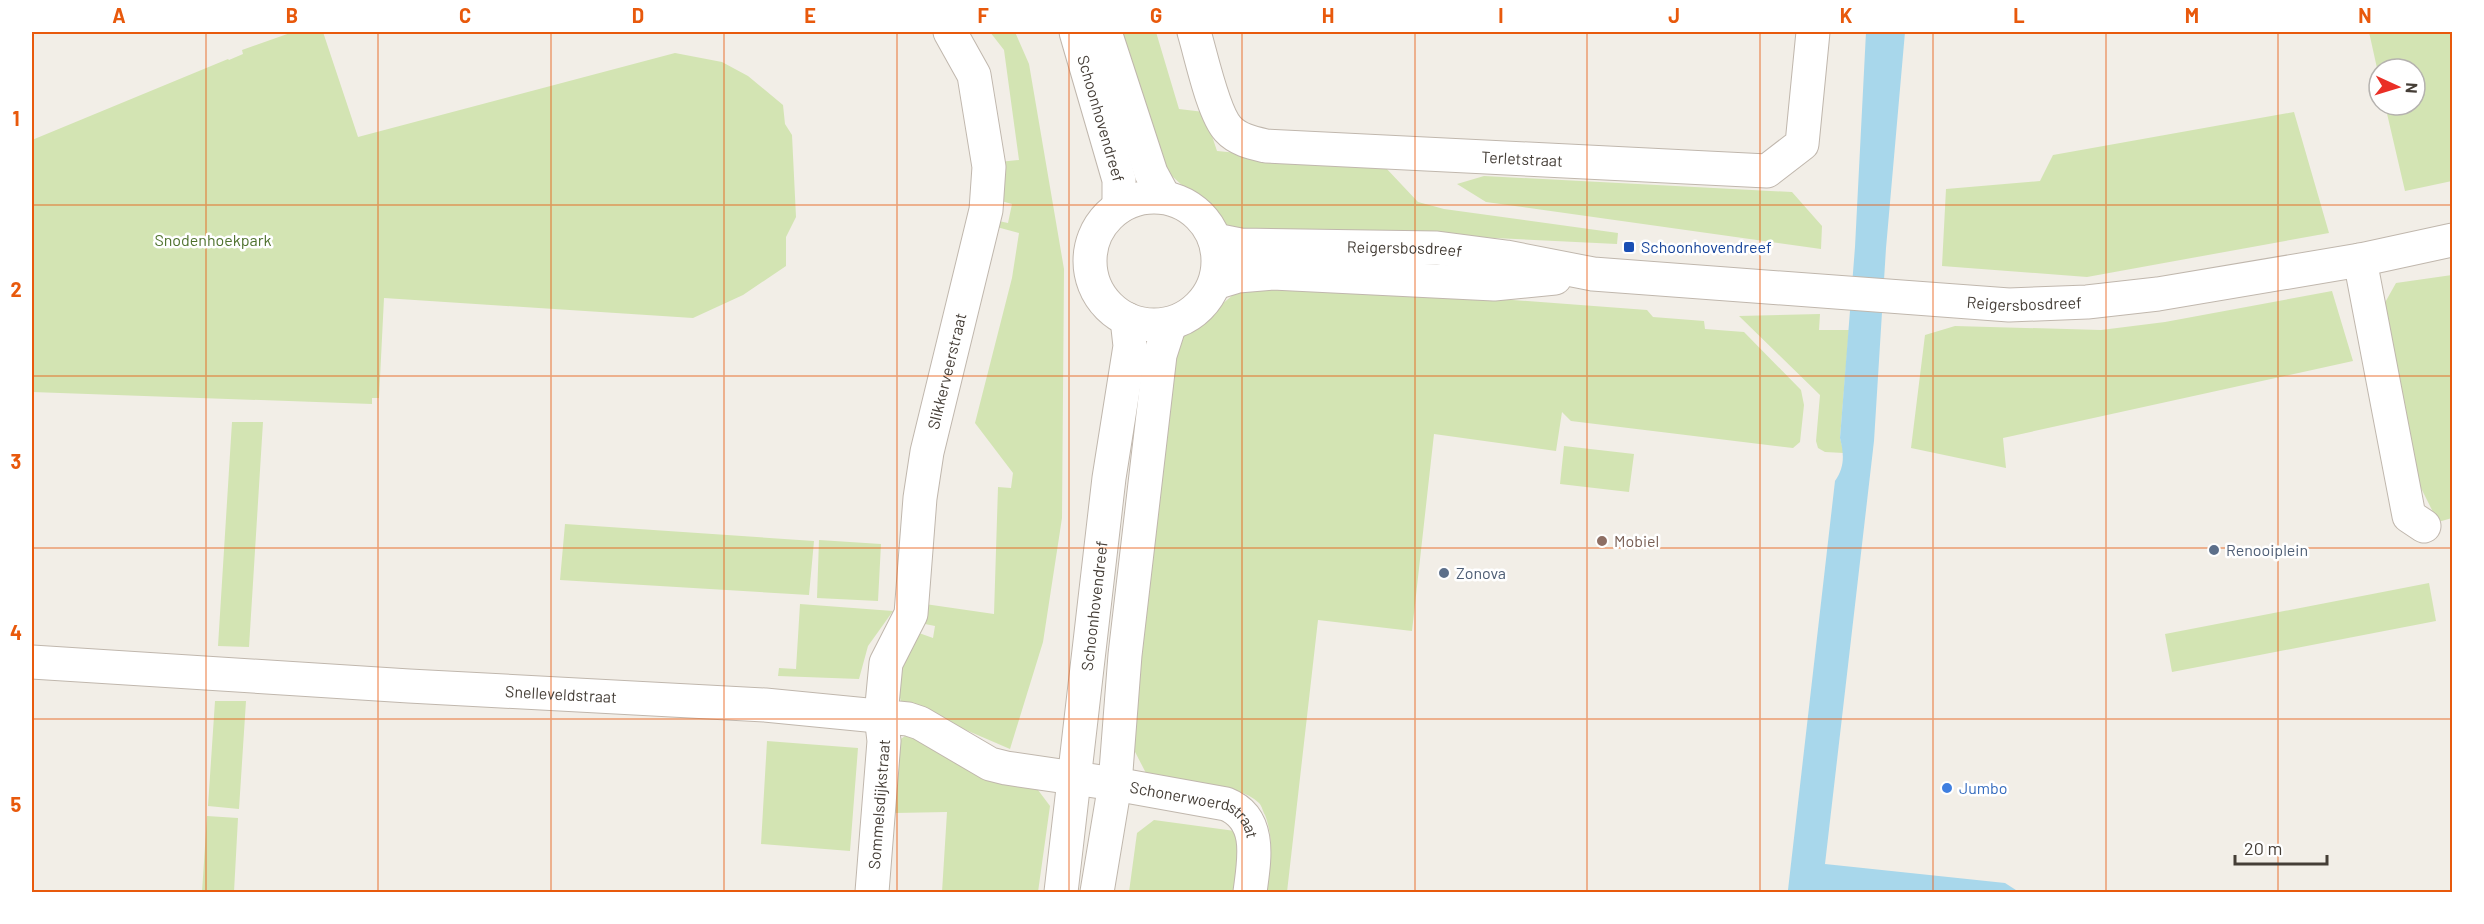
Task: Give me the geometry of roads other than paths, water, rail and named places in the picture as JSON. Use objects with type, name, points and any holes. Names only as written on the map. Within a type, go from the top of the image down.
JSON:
[{"type":"street","name":"Slikkerveerstraat","points":[[881,715],[886,663],[911,614],[920,498],[927,452],[986,210],[989,167],[974,75],[950,32]]},
{"type":"street","name":"Schoonhovendreef","points":[[1076,32],[1119,180],[1119,207]]},
{"type":"street","name":"Schoonhovendreef","points":[[1106,32],[1151,173],[1164,197]]},
{"type":"street","name":"Terletstraat","points":[[1194,32],[1216,105],[1228,129],[1245,141],[1266,146],[1767,171],[1802,144],[1813,32]]},
{"type":"street","points":[[1164,197],[1186,205],[1204,219],[1215,240],[1219,263],[1215,284],[1205,302],[1189,316],[1170,324],[1148,325],[1127,320],[1108,306],[1095,288],[1090,265],[1092,243],[1102,222],[1119,207],[1140,198],[1164,197]]},
{"type":"street","name":"Reigersbosdreef","points":[[1215,240],[1240,245],[1437,248],[1506,257],[1593,274],[2009,305],[2087,302],[2158,294],[2360,260],[2452,240]]},
{"type":"street","points":[[2360,260],[2409,516],[2424,526]]},
{"type":"street","name":"Reigersbosdreef","points":[[1215,284],[1238,276],[1273,273],[1494,284],[1593,274]]},
{"type":"street","name":"Schoonhovendreef","points":[[1061,892],[1109,478],[1130,346],[1127,320]]},
{"type":"street","points":[[1097,892],[1115,784],[1125,655],[1160,356],[1170,324]]},
{"type":"street","name":"Snelleveldstraat","points":[[32,662],[409,686],[765,705],[881,715],[920,723],[990,764],[1075,780]]},
{"type":"street","name":"Sommelsdijkstraat","points":[[872,892],[884,741],[881,715]]},
{"type":"street","name":"Schonerwoerdstraat","points":[[1075,780],[1115,784],[1226,804],[1236,808],[1246,817],[1256,848],[1250,892]]},
{"type":"water","points":[[1866,32],[1905,32],[1886,248],[1874,441],[1825,864],[2005,883],[2019,892],[1789,892],[1788,890],[1835,481],[1841,471],[1843,460],[1840,438],[1855,247]]},
{"type":"place","name":"Schoonhovendreef","points":[[1629,247]]},
{"type":"place","name":"Mobiel","points":[[1602,541]]},
{"type":"place","name":"Renooiplein","points":[[2214,550]]},
{"type":"place","name":"Zonova","points":[[1444,573]]},
{"type":"place","name":"Jumbo","points":[[1947,788]]},
{"type":"park label","name":"Snodenhoekpark","points":[[213,240]]}]
